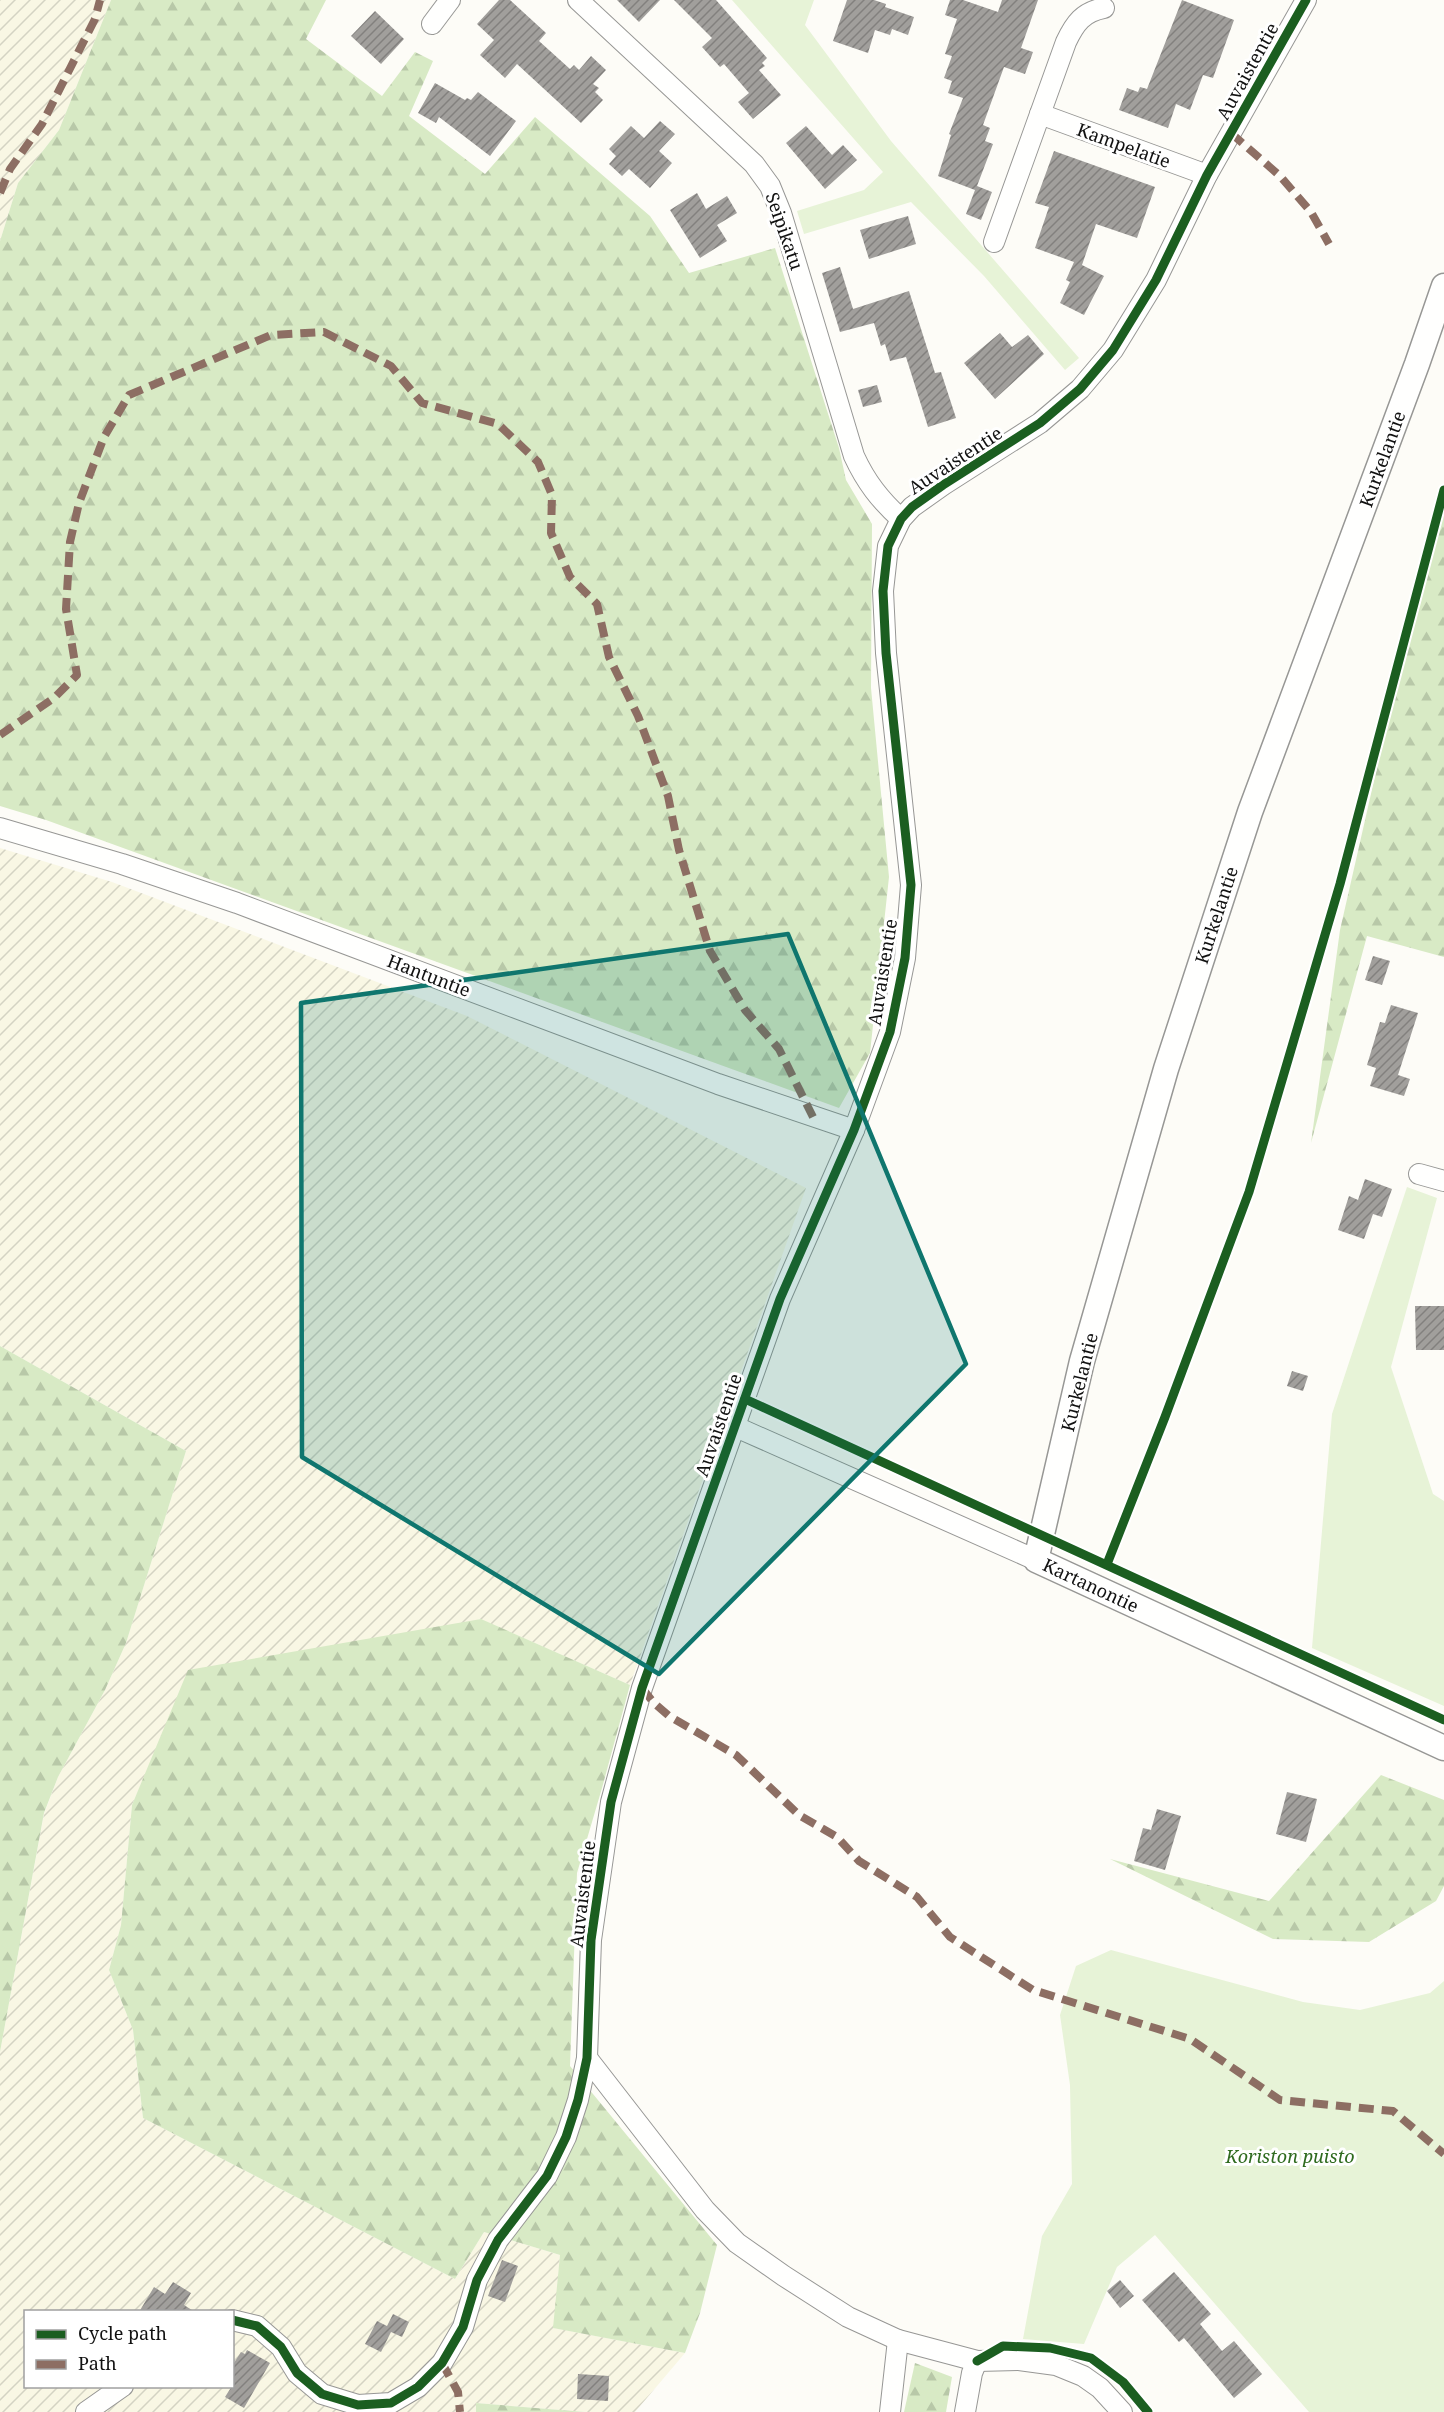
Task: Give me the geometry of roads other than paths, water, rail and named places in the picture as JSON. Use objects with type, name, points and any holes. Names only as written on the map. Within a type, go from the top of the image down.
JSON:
[{"type":"street","points":[[432,24],[450,0]]},
{"type":"street","name":"Seipikatu","points":[[578,0],[748,159],[770,186],[781,213],[854,456],[863,476],[874,491],[901,519]]},
{"type":"street","name":"Auvaistentie","points":[[234,2320],[257,2326],[281,2347],[297,2373],[322,2394],[358,2405],[391,2403],[417,2387],[442,2363],[463,2327],[477,2280],[498,2240],[547,2176],[566,2138],[578,2100],[587,2058],[591,1940],[611,1802],[642,1688],[780,1299],[854,1130],[890,1032],[905,958],[911,885],[886,653],[883,591],[888,546],[901,519],[926,496],[1040,423],[1080,389],[1113,350],[1140,307],[1207,175],[1306,0]]},
{"type":"street","points":[[994,242],[1071,31],[1086,14],[1104,8]]},
{"type":"street","name":"Kampelatie","points":[[1040,114],[1207,175]]},
{"type":"street","name":"Kurkelantie","points":[[1036,1560],[1082,1361],[1166,1069],[1250,812],[1444,286]]},
{"type":"street","name":"Hantuntie","points":[[0,828],[122,864],[237,903],[718,1084],[854,1130]]},
{"type":"street","points":[[1419,1174],[1444,1181]]},
{"type":"street","name":"Kartanontie","points":[[736,1427],[1036,1560],[1444,1748]]},
{"type":"street","points":[[587,2058],[690,2192],[738,2243],[784,2276],[848,2317],[897,2340],[977,2361],[1019,2360],[1056,2365],[1083,2376],[1100,2388],[1122,2412]]},
{"type":"street","points":[[890,2412],[897,2340]]},
{"type":"street","points":[[965,2412],[972,2373],[977,2361]]},
{"type":"street","points":[[86,2412],[120,2388]]},
{"type":"park label","name":"Koriston puisto","points":[[1290,2156]]}]
